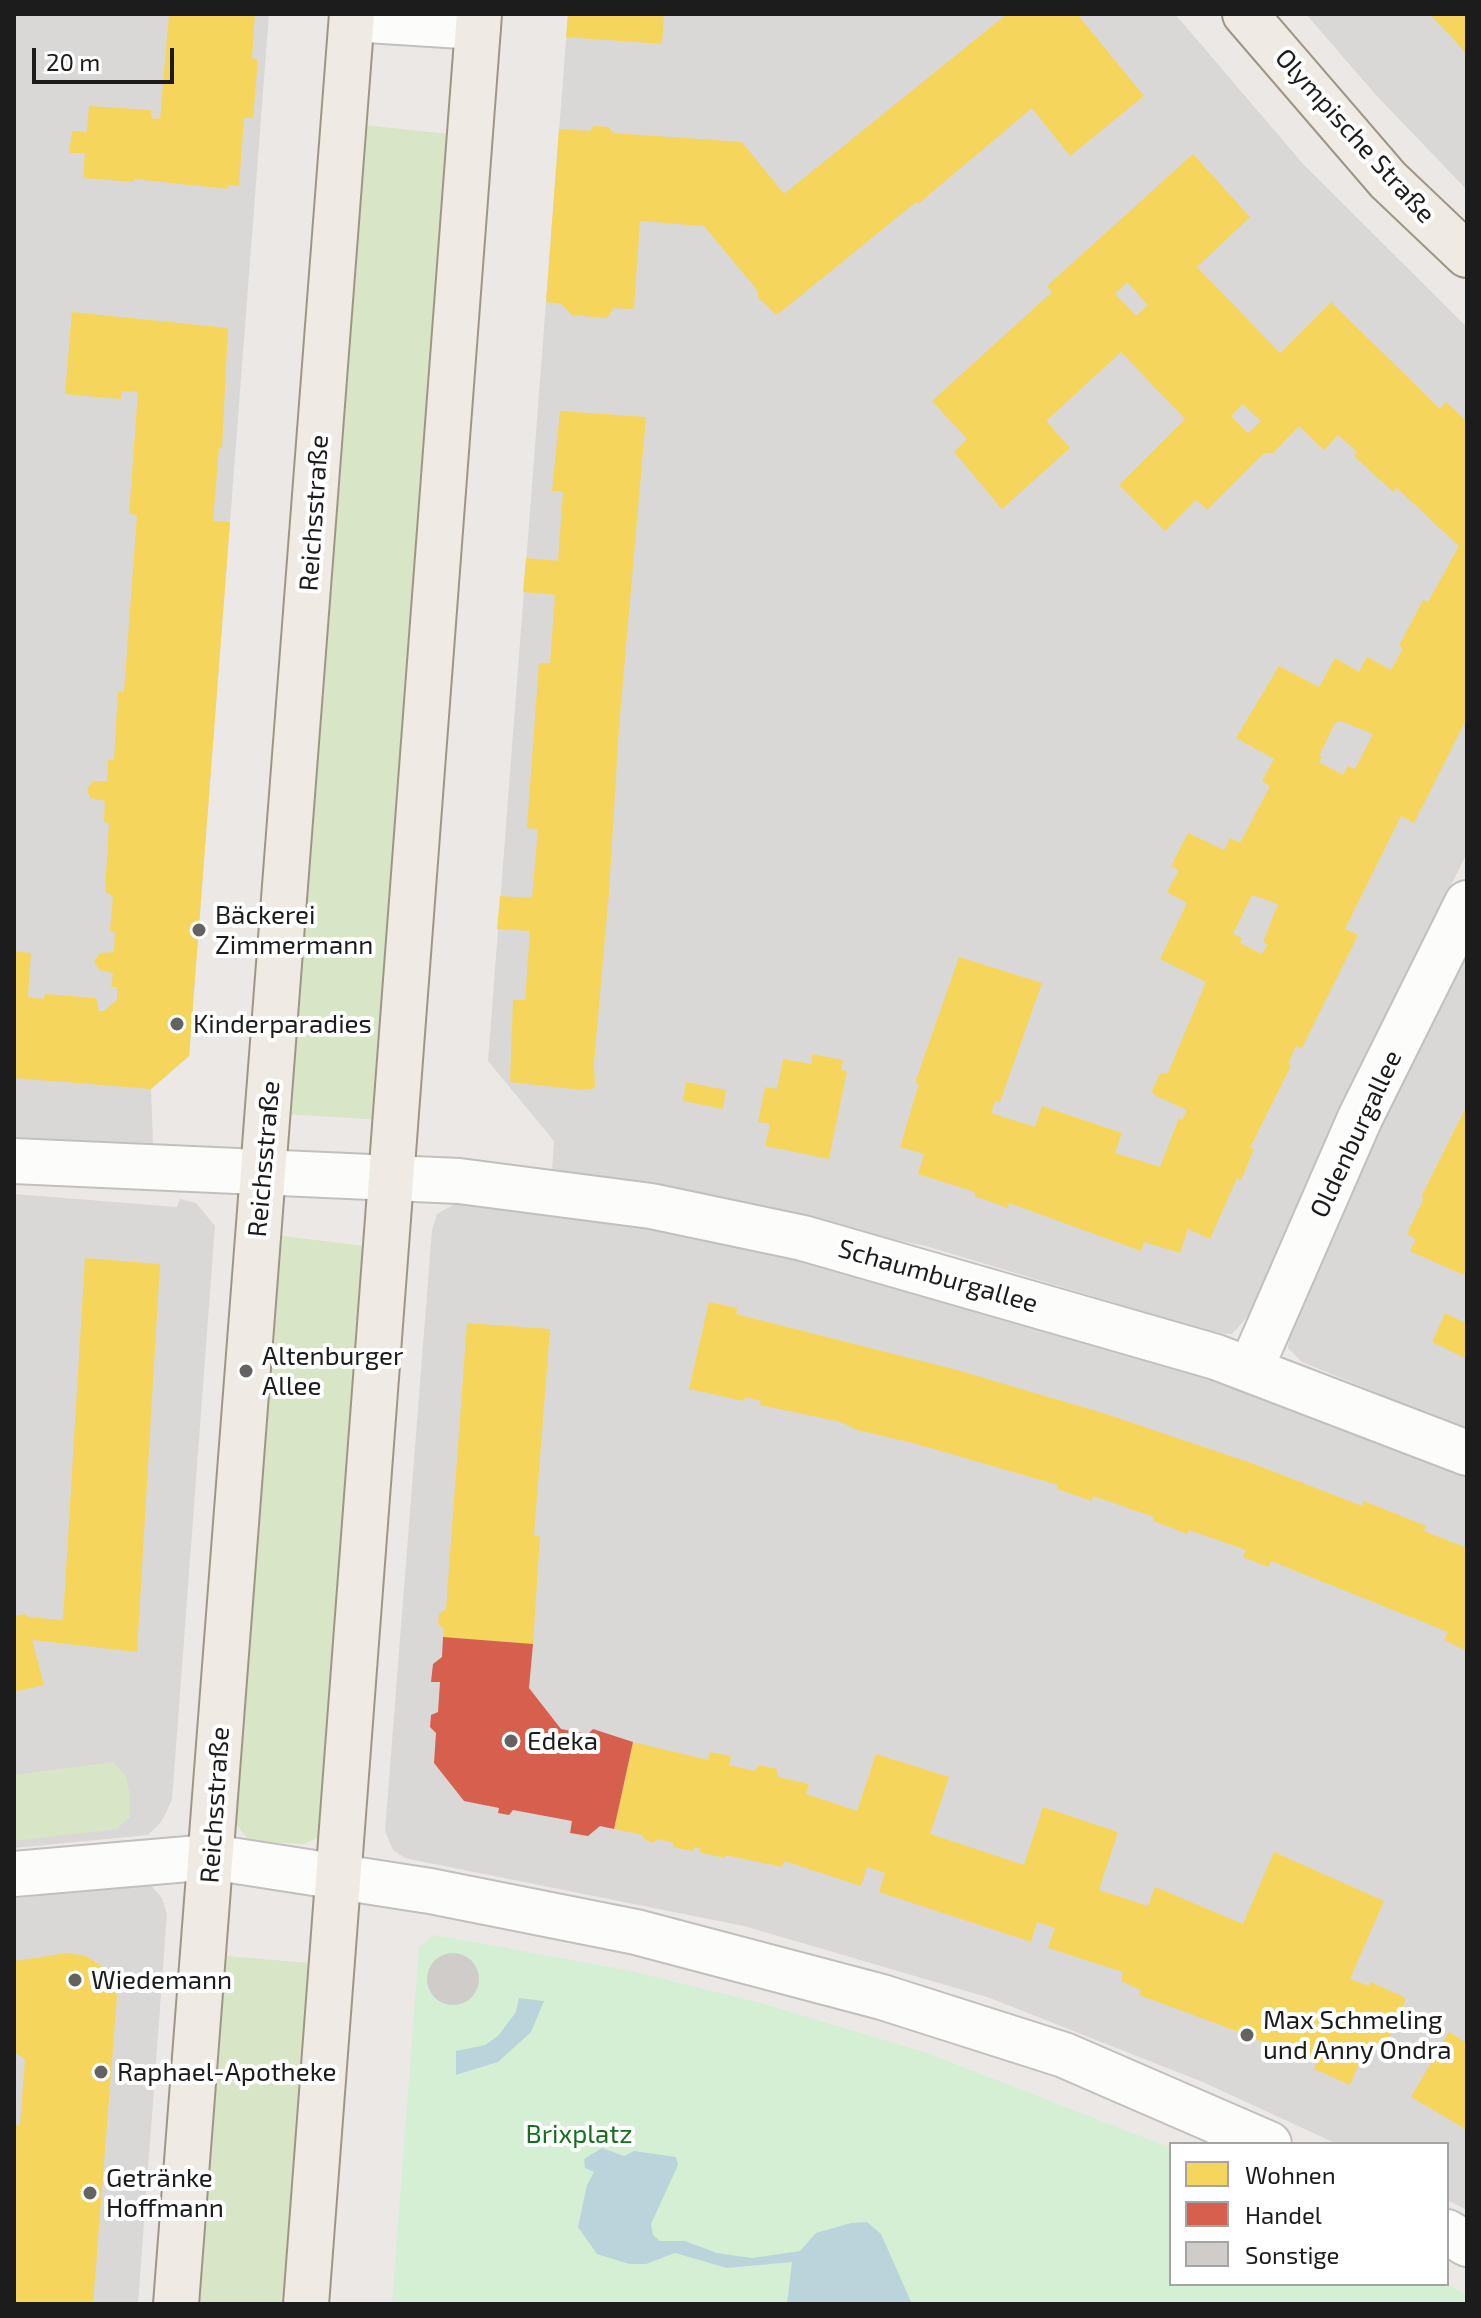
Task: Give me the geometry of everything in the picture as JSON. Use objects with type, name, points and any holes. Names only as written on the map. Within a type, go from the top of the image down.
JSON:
[{"type":"main road","name":"Olympische Straße","points":[[1245,14],[1388,180],[1467,255]]},
{"type":"main road","name":"Reichsstraße","points":[[176,2304],[352,16]]},
{"type":"main road","points":[[306,2304],[479,21]]},
{"type":"street","points":[[352,16],[479,21]]},
{"type":"street","name":"Oldenburgallee","points":[[1251,1368],[1360,1118],[1467,903]]},
{"type":"street","points":[[14,1161],[264,1174]]},
{"type":"street","name":"Schaumburgallee","points":[[264,1174],[459,1181],[651,1206],[803,1238],[1251,1368],[1467,1453]]},
{"type":"street","points":[[14,1874],[211,1857],[430,1891],[636,1932],[882,1997],[1064,2055],[1264,2142]]},
{"type":"street","points":[[1449,2233],[1467,2244]]},
{"type":"shaded area","points":[[14,14],[269,14],[189,1056],[151,1089],[153,1144],[14,1137]]},
{"type":"shaded area","points":[[568,14],[1175,14],[1304,165],[1467,327],[1467,853],[1339,1109],[1249,1315],[1232,1334],[1214,1333],[926,1246],[552,1171],[554,1141],[488,1061]]},
{"type":"shaded area","points":[[1306,14],[1467,14],[1467,190],[1375,94]]},
{"type":"shaded area","points":[[1467,947],[1467,1430],[1302,1362],[1288,1348],[1290,1330],[1376,1134]]},
{"type":"shaded area","points":[[14,1194],[177,1207],[180,1199],[196,1203],[215,1226],[172,1800],[162,1821],[148,1835],[14,1848]]},
{"type":"shaded area","points":[[460,1201],[678,1234],[833,1269],[1144,1352],[1321,1416],[1467,1477],[1467,2210],[1449,2201],[1449,2142],[1333,2142],[1205,2083],[990,1998],[744,1926],[405,1858],[393,1850],[385,1831],[432,1230],[437,1214]]},
{"type":"shaded area","points":[[134,1881],[149,1883],[162,1898],[167,1914],[138,2304],[14,2304],[14,1899]]},
{"type":"green space","points":[[363,125],[459,135],[384,1120],[286,1114]]},
{"type":"green space","points":[[275,1235],[372,1247],[321,1836],[304,1844],[258,1842],[247,1838],[232,1818]]},
{"type":"green space","points":[[113,1762],[126,1776],[130,1796],[130,1817],[117,1829],[14,1841],[14,1775]]},
{"type":"green space","name":"Brixplatz","points":[[435,1935],[626,1970],[761,2003],[927,2053],[1169,2147],[1169,2286],[1449,2285],[1467,2295],[1467,2304],[392,2304],[419,1947]]},
{"type":"green space","points":[[217,1955],[319,1964],[293,2304],[193,2304]]},
{"type":"water","points":[[519,1998],[544,2001],[531,2032],[498,2062],[456,2075],[456,2051],[485,2045],[498,2036],[516,2012]]},
{"type":"water","points":[[602,2148],[624,2156],[634,2151],[676,2157],[678,2165],[651,2224],[653,2235],[660,2241],[685,2241],[717,2253],[752,2258],[800,2251],[816,2233],[867,2222],[881,2234],[912,2304],[787,2304],[792,2262],[727,2268],[675,2253],[646,2264],[629,2264],[597,2254],[578,2227],[587,2185],[594,2172],[585,2168],[584,2159]]},
{"type":"building: Wohnen","points":[[169,14],[255,14],[252,58],[258,60],[253,118],[244,118],[239,186],[227,185],[228,189],[134,179],[134,182],[83,178],[85,153],[69,153],[72,131],[87,132],[89,106],[151,110],[151,118],[160,119]]},
{"type":"building: Wohnen","points":[[568,14],[664,14],[662,44],[566,37]]},
{"type":"building: Wohnen","points":[[1007,14],[1077,14],[1144,96],[1070,156],[1032,108],[918,204],[916,202],[777,315],[758,298],[758,291],[704,226],[640,221],[634,309],[614,308],[607,318],[572,315],[561,304],[546,302],[559,129],[590,131],[594,126],[609,127],[613,133],[742,142],[784,194]]},
{"type":"building: Wohnen","points":[[1430,14],[1467,14],[1467,54]]},
{"type":"building: Wohnen","points":[[1193,154],[1250,217],[1197,267],[1280,353],[1331,302],[1440,409],[1446,402],[1467,422],[1467,718],[1414,823],[1401,816],[1345,929],[1358,935],[1302,1048],[1296,1046],[1288,1064],[1291,1066],[1250,1148],[1254,1149],[1241,1180],[1237,1178],[1210,1239],[1188,1229],[1180,1253],[1144,1242],[1141,1251],[1009,1203],[1008,1208],[974,1196],[975,1192],[918,1174],[924,1154],[900,1147],[919,1084],[915,1083],[959,957],[1042,983],[1000,1102],[995,1101],[991,1113],[1035,1127],[1042,1106],[1122,1133],[1115,1153],[1160,1167],[1179,1118],[1182,1120],[1187,1110],[1154,1095],[1152,1090],[1160,1074],[1168,1073],[1206,982],[1160,959],[1187,903],[1167,892],[1179,870],[1171,866],[1188,833],[1224,850],[1230,838],[1240,843],[1270,786],[1262,781],[1274,759],[1236,738],[1279,666],[1319,687],[1335,658],[1359,672],[1367,657],[1391,670],[1403,648],[1399,646],[1423,600],[1428,602],[1459,546],[1397,488],[1393,492],[1354,456],[1357,452],[1338,435],[1324,450],[1299,426],[1273,453],[1264,453],[1207,510],[1196,500],[1165,531],[1119,485],[1185,419],[1121,352],[1046,421],[1070,448],[1002,509],[954,452],[967,439],[932,401],[1052,292],[1047,286]],"holes":[[[1127,282],[1148,305],[1136,316],[1115,294]],[[1243,404],[1261,421],[1248,433],[1231,416]],[[1341,721],[1373,734],[1355,769],[1348,766],[1343,775],[1319,762],[1335,723]],[[1252,895],[1278,904],[1263,942],[1268,944],[1262,954],[1240,943],[1242,938],[1233,934]]]},
{"type":"building: Wohnen","points":[[72,312],[228,328],[222,448],[219,448],[213,521],[230,522],[189,1056],[151,1089],[14,1078],[14,951],[31,953],[28,997],[44,999],[45,994],[96,998],[99,1011],[104,1011],[117,1000],[117,987],[111,987],[113,973],[99,970],[94,961],[100,953],[114,952],[115,932],[110,931],[113,897],[105,891],[109,823],[104,822],[105,801],[90,798],[87,789],[93,781],[107,781],[108,760],[114,760],[118,691],[124,692],[137,515],[129,514],[138,392],[122,391],[121,399],[65,394]]},
{"type":"building: Wohnen","points":[[560,411],[646,417],[619,727],[594,1063],[595,1088],[582,1090],[510,1082],[513,1000],[525,1000],[530,931],[497,929],[500,896],[532,898],[538,829],[527,828],[539,663],[550,663],[555,595],[523,592],[526,558],[558,561],[563,492],[552,491]]},
{"type":"building: Wohnen","points":[[812,1054],[843,1060],[841,1070],[847,1071],[829,1159],[765,1146],[770,1124],[758,1122],[765,1087],[777,1089],[783,1059],[811,1064]]},
{"type":"building: Wohnen","points":[[686,1082],[726,1090],[723,1109],[683,1101]]},
{"type":"building: Wohnen","points":[[1467,1105],[1467,1267],[1463,1275],[1410,1251],[1416,1239],[1407,1234],[1424,1198],[1421,1197]]},
{"type":"building: Wohnen","points":[[85,1258],[160,1264],[137,1652],[32,1640],[44,1685],[14,1692],[14,1616],[26,1614],[27,1617],[63,1620]]},
{"type":"building: Wohnen","points":[[709,1302],[737,1308],[736,1314],[957,1370],[1106,1414],[1254,1464],[1362,1506],[1364,1501],[1426,1526],[1424,1531],[1467,1548],[1467,1651],[1444,1640],[1448,1632],[1271,1561],[1268,1567],[1243,1557],[1246,1550],[1189,1530],[1188,1534],[1153,1521],[1154,1517],[1093,1496],[1092,1501],[1057,1489],[1058,1485],[857,1430],[841,1422],[760,1405],[761,1401],[745,1397],[744,1401],[689,1389]]},
{"type":"building: Wohnen","points":[[1445,1313],[1467,1324],[1467,1359],[1432,1342]]},
{"type":"building: Wohnen","points":[[467,1323],[550,1329],[534,1535],[540,1536],[533,1644],[443,1637],[444,1629],[438,1624],[439,1614],[446,1609]]},
{"type":"building: Wohnen","points":[[633,1742],[708,1760],[710,1752],[731,1756],[729,1765],[755,1771],[759,1765],[777,1769],[778,1777],[809,1784],[806,1794],[857,1811],[876,1754],[949,1777],[930,1834],[1024,1865],[1043,1807],[1118,1832],[1099,1890],[1148,1906],[1155,1887],[1243,1924],[1274,1852],[1384,1901],[1350,1979],[1369,1986],[1370,1982],[1406,1998],[1386,2046],[1369,2040],[1350,2085],[1314,2069],[1316,2064],[1139,1995],[1141,1990],[1121,1981],[1123,1972],[1048,1948],[1055,1928],[1037,1922],[1031,1942],[879,1892],[885,1873],[867,1867],[861,1886],[784,1861],[782,1867],[725,1855],[725,1858],[699,1852],[700,1848],[694,1847],[693,1851],[673,1847],[674,1843],[657,1839],[654,1843],[645,1840],[643,1835],[614,1829]]},
{"type":"building: Wohnen","points":[[68,1953],[86,1956],[103,1967],[117,1996],[93,2304],[14,2304],[14,2125],[20,2125],[25,2060],[14,2051],[14,1961]]},
{"type":"building: Wohnen","points":[[1449,2032],[1467,2043],[1467,2130],[1411,2097]]},
{"type":"building: Handel","points":[[443,1637],[533,1644],[529,1688],[561,1729],[588,1734],[593,1729],[633,1742],[614,1829],[600,1826],[588,1836],[570,1833],[572,1821],[513,1810],[509,1815],[498,1813],[499,1808],[464,1801],[434,1763],[436,1733],[430,1727],[431,1715],[438,1712],[440,1682],[431,1682],[433,1664],[442,1657]]},
{"type":"building: Sonstige","points":[[453,1953],[471,1961],[479,1979],[471,1997],[453,2005],[435,1997],[427,1979],[435,1961]]},
{"type":"place","name":"Bäckerei Zimmermann","points":[[199,930]]},
{"type":"place","name":"Kinderparadies","points":[[177,1024]]},
{"type":"place","name":"Altenburger Allee","points":[[246,1371]]},
{"type":"place","name":"Edeka","points":[[511,1741]]},
{"type":"place","name":"Wiedemann","points":[[75,1980]]},
{"type":"place","name":"Max Schmeling und Anny Ondra","points":[[1247,2035]]},
{"type":"place","name":"Raphael-Apotheke","points":[[101,2072]]},
{"type":"place","name":"Getränke Hoffmann","points":[[90,2193]]}]
